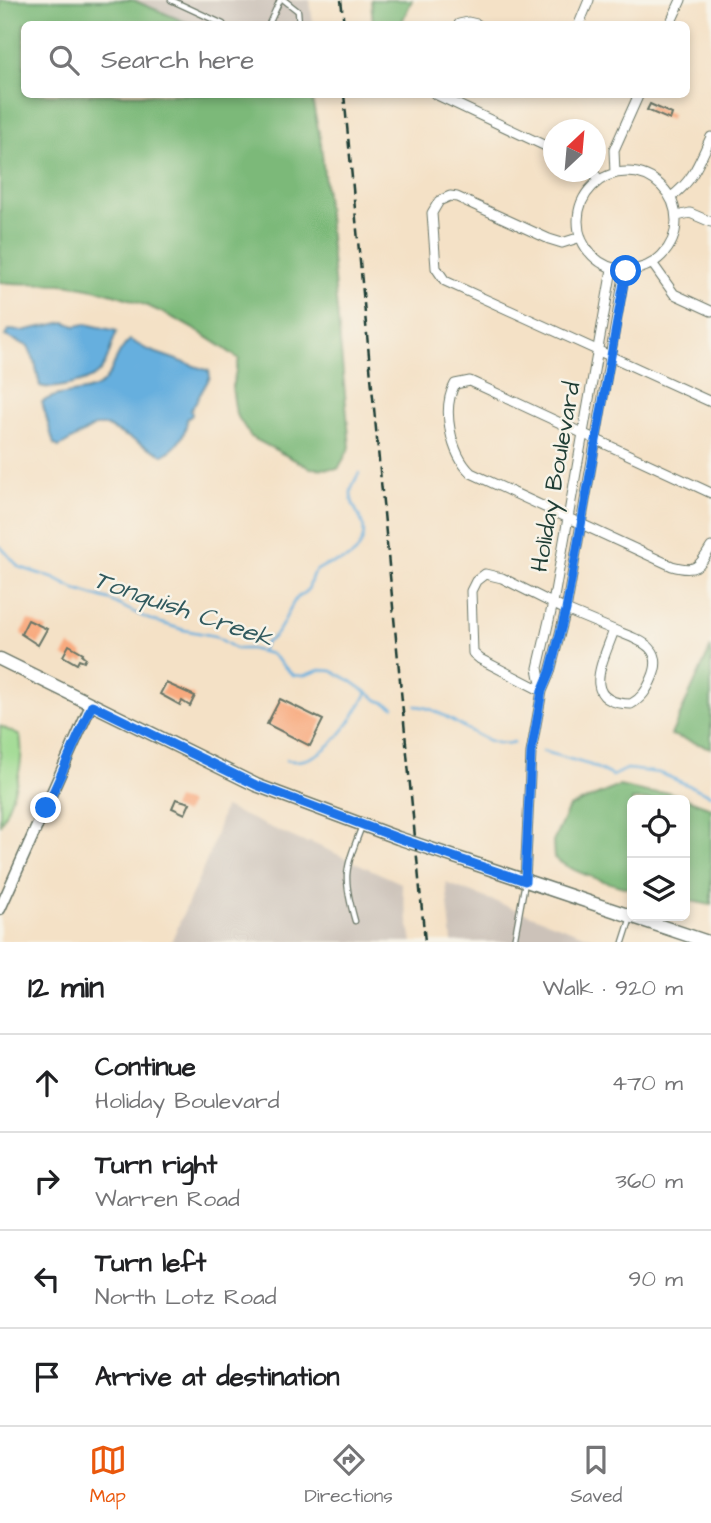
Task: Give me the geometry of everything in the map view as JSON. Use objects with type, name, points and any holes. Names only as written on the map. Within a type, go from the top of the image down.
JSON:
[{"type":"main road","points":[[0,659],[256,785],[362,825],[627,914]]},
{"type":"main road","points":[[647,921],[708,942]]},
{"type":"street","points":[[580,21],[589,0]]},
{"type":"street","points":[[671,21],[681,0]]},
{"type":"street","points":[[444,98],[543,145]]},
{"type":"street","points":[[615,173],[614,150],[637,98]]},
{"type":"street","points":[[671,198],[687,186],[711,137]]},
{"type":"street","points":[[593,182],[580,208],[578,224],[587,249],[597,260],[612,269],[625,271],[652,263],[671,243],[677,216],[671,198],[660,184],[646,175],[630,172],[606,174]]},
{"type":"street","points":[[581,237],[562,243],[549,239],[457,197],[450,196],[439,201],[432,213],[436,268],[445,281],[711,402]]},
{"type":"street","points":[[677,216],[690,213],[711,222]]},
{"type":"street","points":[[652,263],[674,294],[711,311]]},
{"type":"street","name":"Holiday Boulevard","points":[[542,691],[538,668],[553,603],[612,269]]},
{"type":"street","name":"Holiday Boulevard","points":[[525,881],[531,753],[542,691],[550,672],[566,610],[625,271]]},
{"type":"street","points":[[711,493],[470,381],[455,384],[449,396],[453,448],[460,463],[471,473],[672,566],[685,570],[695,569],[711,547]]},
{"type":"street","points":[[542,691],[473,653],[471,592],[476,582],[485,574],[502,578],[566,610],[614,629],[645,644],[654,652],[657,661],[646,691],[631,704],[620,704],[599,691],[597,680],[614,629]]},
{"type":"street","points":[[0,909],[92,705]]},
{"type":"lane","points":[[171,0],[216,21]]},
{"type":"lane","points":[[271,21],[282,0],[298,12],[299,21]]},
{"type":"lane","points":[[355,922],[347,892],[346,875],[362,825]]},
{"type":"lane","points":[[514,942],[525,881]]},
{"type":"lane","points":[[623,942],[630,921]]},
{"type":"shaded area","points":[[133,0],[310,0],[313,21],[183,21]]},
{"type":"shaded area","points":[[224,807],[401,883],[412,942],[171,942],[210,853]]},
{"type":"shaded area","points":[[446,883],[581,934],[605,942],[452,942]]},
{"type":"green space","points":[[0,0],[133,0],[183,21],[21,21],[21,98],[312,98],[321,143],[350,447],[338,469],[310,468],[251,437],[236,414],[232,387],[239,359],[201,333],[160,312],[138,302],[94,289],[62,284],[0,282]]},
{"type":"green space","points":[[371,0],[412,0],[402,21],[373,21]]},
{"type":"green space","points":[[711,647],[711,748],[671,735]]},
{"type":"green space","points":[[0,726],[20,736],[21,758],[17,782],[0,825]]},
{"type":"green space","points":[[619,786],[676,795],[627,795],[627,888],[581,873],[554,858],[553,842],[569,807]]},
{"type":"green space","points":[[690,800],[711,808],[711,905],[690,901]]},
{"type":"water","points":[[65,322],[75,326],[86,324],[117,331],[103,367],[91,378],[51,388],[40,386],[35,362],[28,346],[5,336],[9,330],[22,331]]},
{"type":"water","points":[[130,340],[148,350],[209,371],[210,377],[191,410],[192,415],[187,419],[180,440],[173,449],[163,455],[106,426],[95,426],[59,447],[54,444],[42,402],[100,385]]},
{"type":"building","points":[[650,104],[672,114],[670,120],[647,110]]},
{"type":"building","points":[[28,620],[47,629],[38,645],[21,634]]},
{"type":"building","points":[[69,645],[83,653],[86,658],[84,662],[79,660],[77,664],[63,656]]},
{"type":"building","points":[[166,683],[195,696],[190,706],[182,701],[180,705],[160,694]]},
{"type":"building","points":[[280,699],[323,720],[310,746],[267,724]]},
{"type":"building","points":[[176,799],[190,803],[185,814],[172,808]]},
{"type":"waterway","points":[[262,651],[265,643],[279,629],[295,600],[308,589],[313,574],[326,565],[348,559],[359,548],[364,531],[351,499],[353,485],[359,473]]},
{"type":"waterway","name":"Tonquish Creek","points":[[0,546],[19,567],[109,600],[148,619],[215,636],[236,649],[271,654],[293,675],[303,676],[320,670],[332,671],[394,707]]},
{"type":"waterway","points":[[286,760],[299,761],[324,750],[345,729],[367,693]]},
{"type":"waterway","name":"Tonquish Creek","points":[[416,706],[428,708],[491,741],[503,744],[514,742]]},
{"type":"waterway","name":"Tonquish Creek","points":[[542,751],[590,765],[613,776],[627,769],[660,773],[711,795]]},
{"type":"railway","points":[[341,0],[344,21]]},
{"type":"railway","points":[[344,98],[425,942]]},
{"type":"route","points":[[46,808],[92,705],[256,785],[398,838],[525,881],[531,753],[542,691],[550,672],[566,610],[626,271]]}]
